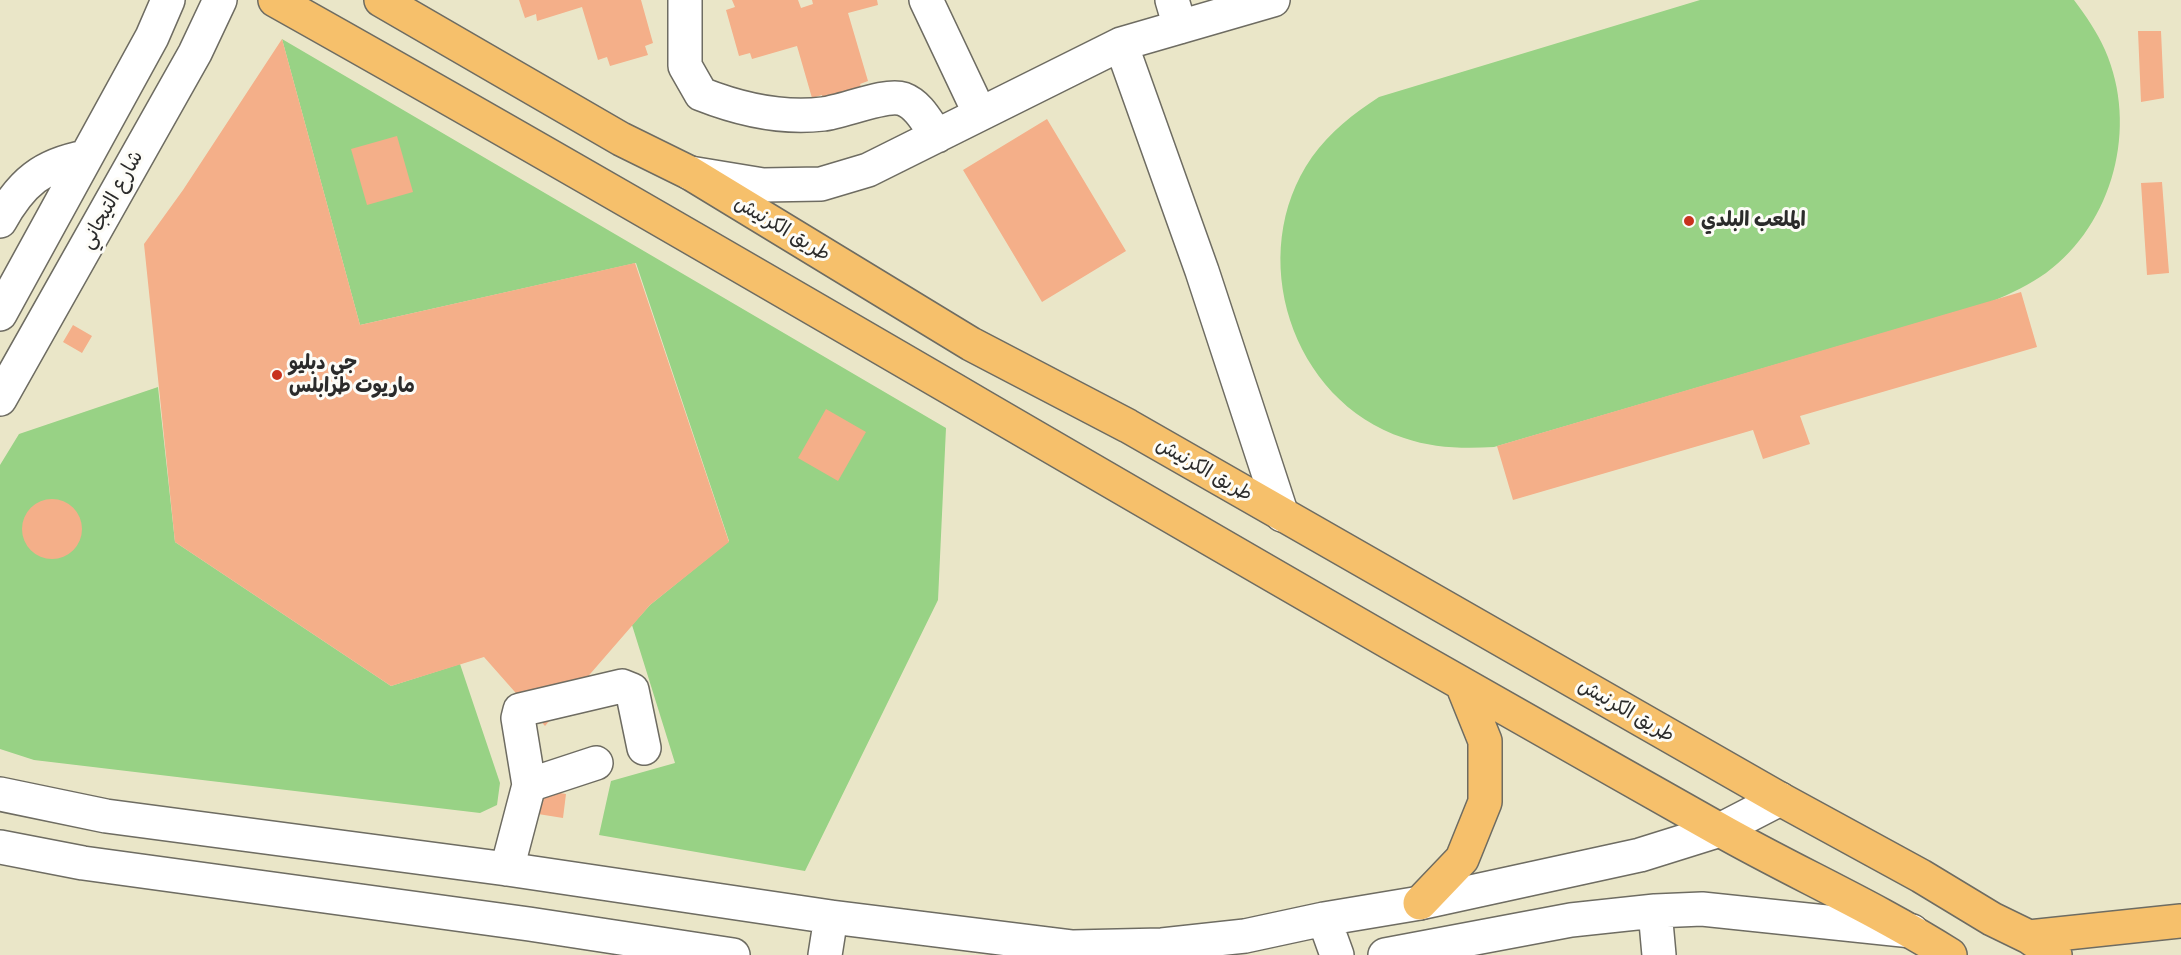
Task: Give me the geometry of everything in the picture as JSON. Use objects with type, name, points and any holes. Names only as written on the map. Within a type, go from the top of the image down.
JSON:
[{"type":"highway","points":[[275,0],[699,241],[900,360],[1462,684],[1720,830],[1912,931],[1950,955]]},
{"type":"highway","name":"طريق الكرنيش","points":[[381,0],[621,139],[690,173],[971,344],[1128,426],[1780,799],[1921,876],[1992,919],[2029,937],[2055,955]]},
{"type":"highway","points":[[1420,903],[1462,859],[1485,802],[1485,741],[1462,684]]},
{"type":"highway","points":[[2029,937],[2181,921]]},
{"type":"street","points":[[0,314],[152,37],[168,0]]},
{"type":"street","name":"شارع التيجاني","points":[[0,399],[195,53],[220,0]]},
{"type":"street","points":[[685,0],[685,66],[701,94],[735,107],[778,114],[823,114],[874,101],[900,98],[915,105],[937,136]]},
{"type":"street","points":[[926,0],[980,114]]},
{"type":"street","points":[[690,173],[763,185],[820,184],[868,170],[1121,44],[1176,13],[1273,0]]},
{"type":"street","points":[[1121,44],[1202,271],[1282,515]]},
{"type":"street","points":[[0,221],[19,191],[33,178],[47,168],[64,161],[86,157]]},
{"type":"street","points":[[507,869],[529,785],[518,718],[520,710],[622,686],[632,690],[644,748]]},
{"type":"street","points":[[529,785],[596,763]]},
{"type":"street","points":[[0,794],[106,816],[507,869],[831,917],[1073,947],[1162,945],[1245,936],[1324,919],[1420,903],[1640,855],[1720,830],[1780,799]]},
{"type":"street","points":[[0,848],[83,863],[529,924],[733,955]]},
{"type":"street","points":[[1385,955],[1571,920],[1654,911],[1702,909],[1912,931]]},
{"type":"street","points":[[1654,911],[1659,955]]},
{"type":"street","points":[[825,955],[831,917]]},
{"type":"street","points":[[1324,919],[1337,955]]},
{"type":"green space","name":"الملعب البلدي","points":[[1700,0],[2074,0],[2091,24],[2105,50],[2115,80],[2120,110],[2119,141],[2113,172],[2103,201],[2088,228],[2069,253],[2040,277],[1993,301],[1494,447],[1448,447],[1404,438],[1365,419],[1332,392],[1307,358],[1290,320],[1281,279],[1282,237],[1292,195],[1312,157],[1326,139],[1379,97]]},
{"type":"green space","points":[[282,39],[946,428],[938,600],[805,871],[599,835],[611,781],[675,763],[632,625],[650,605],[729,541],[636,263],[360,325]]},
{"type":"green space","points":[[158,387],[175,542],[391,686],[460,664],[500,783],[497,805],[480,813],[34,760],[0,749],[0,465],[19,434]]},
{"type":"building","points":[[519,0],[641,0],[653,43],[645,46],[648,55],[610,66],[607,57],[598,60],[582,7],[537,21],[536,14],[525,18]]},
{"type":"building","points":[[732,0],[798,0],[801,8],[813,4],[812,0],[877,0],[878,5],[848,13],[868,81],[860,84],[863,92],[824,104],[822,95],[812,98],[797,46],[752,59],[750,53],[739,56],[726,10],[735,7]]},
{"type":"building","points":[[2138,31],[2161,31],[2164,98],[2141,102]]},
{"type":"building","points":[[282,39],[360,325],[635,263],[729,542],[650,605],[545,726],[484,657],[391,686],[175,542],[144,244],[183,190]]},
{"type":"building","points":[[1047,119],[1126,251],[1042,302],[963,170]]},
{"type":"building","points":[[397,136],[413,192],[367,205],[351,149]]},
{"type":"building","points":[[2162,182],[2169,273],[2147,275],[2141,183]]},
{"type":"building","points":[[2021,292],[2037,347],[1800,416],[1810,444],[1763,459],[1753,430],[1513,500],[1497,446]]},
{"type":"building","points":[[73,325],[92,336],[82,353],[63,342]]},
{"type":"building","points":[[826,409],[866,432],[838,481],[798,458]]},
{"type":"building","points":[[46,499],[58,499],[69,504],[77,512],[82,529],[80,541],[69,554],[58,559],[46,559],[35,554],[27,546],[22,535],[22,523],[27,512],[35,504]]},
{"type":"building","points":[[542,790],[566,794],[563,818],[538,814]]},
{"type":"place","name":"الملعب البلدي","points":[[1689,221]]},
{"type":"place","name":"جي دبليو ماريوت طرابلس","points":[[277,375]]}]
